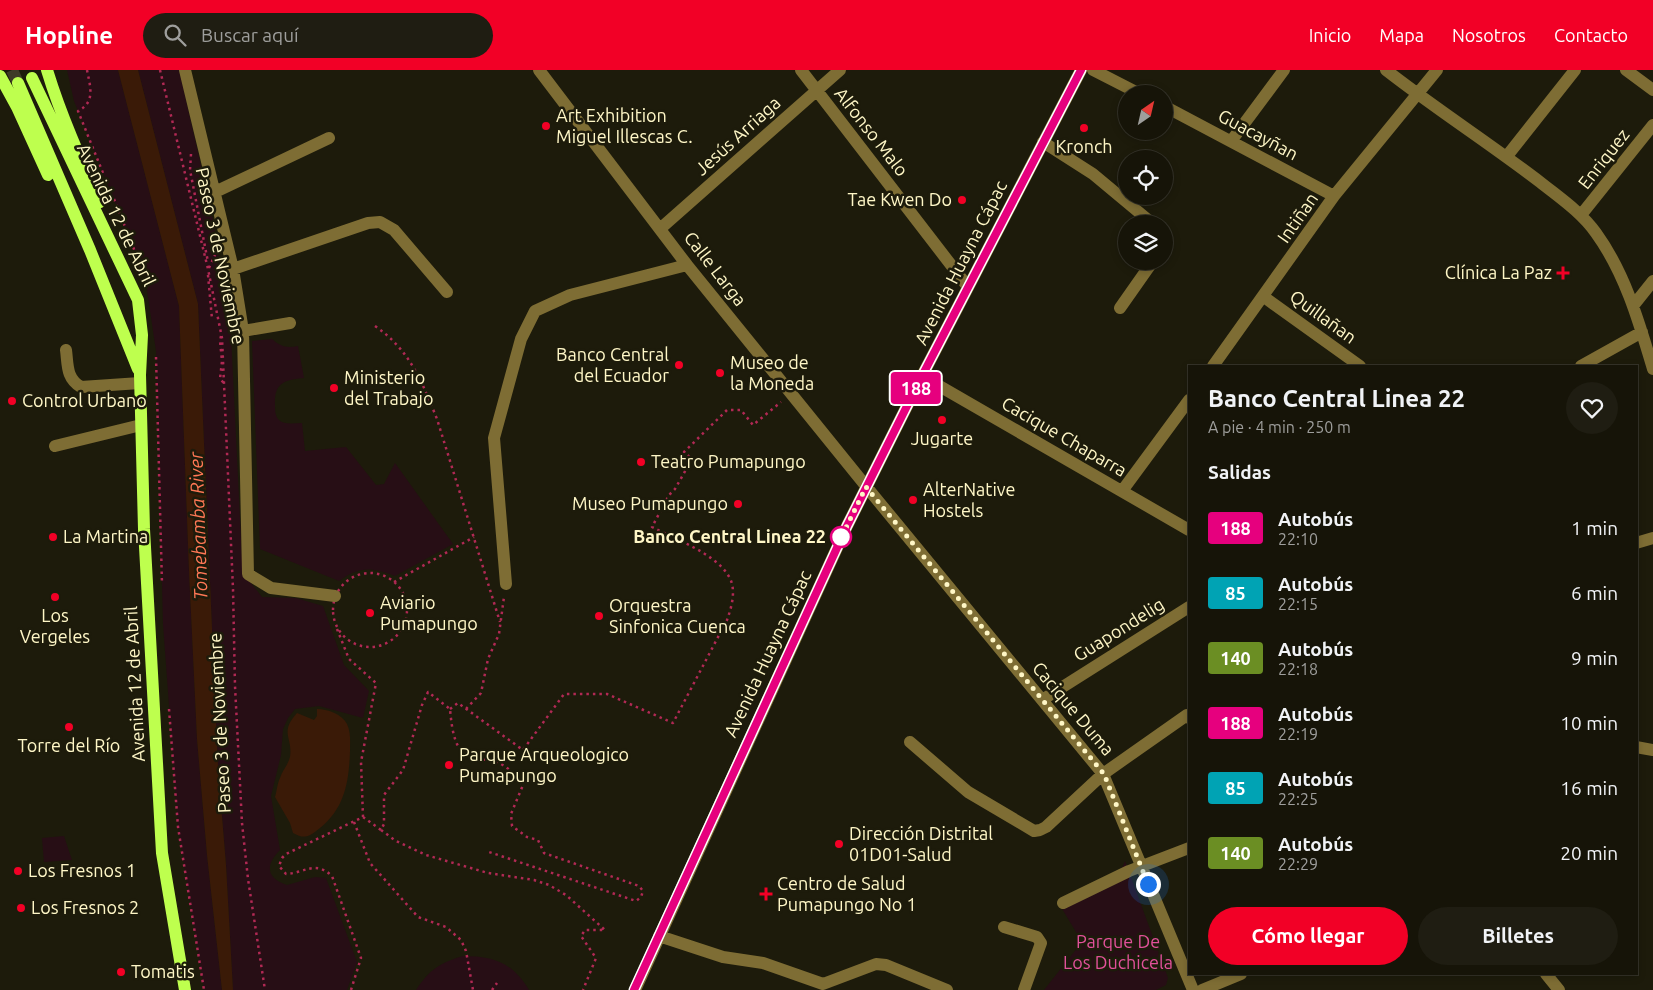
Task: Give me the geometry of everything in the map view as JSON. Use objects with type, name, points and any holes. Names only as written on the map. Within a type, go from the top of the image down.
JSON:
[{"type":"main road","points":[[47,70],[73,142],[125,255],[138,300]]},
{"type":"main road","points":[[0,76],[17,107],[76,238],[110,301]]},
{"type":"main road","name":"Avenida 12 de Abril","points":[[32,78],[138,300],[142,335],[140,379],[144,529],[162,852],[185,990]]},
{"type":"main road","name":"Avenida 12 de Abril","points":[[18,83],[90,250],[140,379]]},
{"type":"street","name":"Paseo 3 de Noviembre","points":[[185,70],[233,268],[243,331],[248,574],[271,588],[334,596]]},
{"type":"street","name":"Calle Larga","points":[[539,70],[661,228],[687,265],[866,487]]},
{"type":"street","name":"Alfonso Malo","points":[[802,70],[968,287]]},
{"type":"street","name":"Jesús Arriaga","points":[[661,228],[840,70]]},
{"type":"street","name":"Avenida Huayna Cápac","points":[[634,990],[866,487],[1081,70]]},
{"type":"street","points":[[1093,70],[1122,85]]},
{"type":"street","points":[[1232,140],[1284,70]]},
{"type":"street","points":[[1386,70],[1417,95],[1507,156],[1581,214],[1620,272],[1642,332],[1653,369]]},
{"type":"street","name":"Intiñan","points":[[1214,365],[1264,297],[1334,196],[1437,70]]},
{"type":"street","points":[[1507,156],[1575,70]]},
{"type":"street","points":[[1626,70],[1653,90]]},
{"type":"street","name":"Guacayñan","points":[[1173,110],[1232,140],[1334,196]]},
{"type":"street","name":"Enriquez","points":[[1581,214],[1653,125]]},
{"type":"street","points":[[215,192],[329,138]]},
{"type":"street","points":[[1043,142],[1093,174],[1142,215]]},
{"type":"street","points":[[233,268],[368,223],[380,222],[394,230],[447,292]]},
{"type":"street","points":[[506,584],[494,438],[521,338],[535,311],[570,295],[687,265]]},
{"type":"street","points":[[1120,308],[1147,270]]},
{"type":"street","points":[[1633,306],[1653,281]]},
{"type":"street","name":"Quillañan","points":[[1264,297],[1359,365]]},
{"type":"street","points":[[243,331],[290,323]]},
{"type":"street","points":[[1583,365],[1642,332]]},
{"type":"street","points":[[66,350],[69,374],[73,382],[81,386],[140,379]]},
{"type":"street","name":"Cacique Chaparra","points":[[922,376],[1188,529]]},
{"type":"street","points":[[1122,491],[1188,401]]},
{"type":"street","points":[[55,446],[142,425]]},
{"type":"street","name":"Cacique Duma","points":[[866,487],[1104,774],[1193,990]]},
{"type":"street","points":[[1638,542],[1653,538]]},
{"type":"street","name":"Guapondelig","points":[[1042,700],[1188,608]]},
{"type":"street","points":[[910,742],[968,792],[1034,831],[1046,826],[1104,774],[1187,715],[1188,716]]},
{"type":"street","points":[[1638,747],[1653,750]]},
{"type":"street","points":[[1063,903],[1141,866],[1188,848]]},
{"type":"street","points":[[1004,927],[1037,937],[1041,943],[1024,990]]},
{"type":"street","points":[[659,936],[723,957],[763,963],[823,984],[876,964],[886,965],[947,990]]},
{"type":"street","points":[[1202,990],[1239,975]]},
{"type":"street","points":[[1547,975],[1559,990]]},
{"type":"path","points":[[78,110],[88,103],[91,97],[92,90],[87,70]]},
{"type":"path","name":"Paseo 3 de Noviembre","points":[[160,70],[222,335],[242,823],[264,990]]},
{"type":"path","points":[[191,146],[190,170],[207,254],[207,281],[212,319]]},
{"type":"path","points":[[375,326],[388,335],[402,349],[425,390],[500,622]]},
{"type":"path","points":[[450,709],[458,703],[523,750],[564,694],[607,694],[673,723],[727,620],[732,606],[732,587],[728,575],[712,558],[652,527],[669,495],[675,489],[692,459],[684,452],[726,410],[741,410],[753,425],[791,394]]},
{"type":"path","points":[[394,582],[474,537]]},
{"type":"path","points":[[337,629],[356,646],[380,647],[391,642],[400,634],[406,623],[405,598],[399,587],[390,578],[378,574],[365,573],[353,576],[342,584],[334,596],[332,607],[333,619],[337,629],[350,659],[376,682],[361,762],[363,817]]},
{"type":"path","points":[[466,709],[481,693],[488,658],[500,634],[506,584]]},
{"type":"path","points":[[381,830],[384,824],[384,795],[402,770],[422,705],[428,692],[450,709],[453,731],[460,749],[475,760],[496,761],[513,772],[523,785],[511,814],[512,826],[527,837],[538,840],[544,853],[639,886],[642,895],[636,901],[486,851]]},
{"type":"path","points":[[351,990],[362,958],[332,876],[326,870],[317,867],[286,874],[280,866],[282,858],[286,854],[363,817]]},
{"type":"path","points":[[363,817],[396,841],[426,855],[488,873],[549,884],[566,895],[605,930],[585,930],[581,936],[596,958],[583,990]]},
{"type":"path","points":[[354,822],[370,863],[418,916],[446,927],[461,940],[466,950],[473,990]]},
{"type":"path","points":[[492,990],[497,983]]},
{"type":"green space","points":[[67,70],[118,70],[179,306],[197,739],[207,855],[222,990],[204,990],[178,827],[163,624],[156,351],[145,277],[74,101]]},
{"type":"green space","points":[[138,70],[179,70],[211,209],[230,316],[243,578],[247,578],[262,597],[296,598],[323,606],[344,665],[369,691],[363,718],[319,706],[295,709],[283,729],[281,755],[271,796],[280,850],[272,861],[270,870],[275,879],[287,885],[315,877],[326,878],[357,962],[347,990],[233,990],[218,767],[198,304]]},
{"type":"green space","points":[[272,339],[284,346],[298,346],[304,378],[291,380],[278,387],[275,409],[277,417],[281,422],[302,423],[305,451],[346,447],[376,485],[384,484],[395,463],[453,544],[395,576],[379,571],[359,570],[339,581],[260,549],[252,341]]},
{"type":"green space","points":[[64,836],[72,860],[44,862],[42,838]]},
{"type":"green space","name":"Parque De Los Duchicela","points":[[1125,861],[1168,978],[1166,985],[1156,990],[1044,990],[1082,942],[1058,902],[1122,868]]},
{"type":"green space","points":[[463,956],[474,956],[502,963],[516,973],[529,990],[416,990],[436,968],[448,961]]},
{"type":"water","name":"Tomebamba River","points":[[118,70],[138,70],[198,304],[218,767],[233,990],[222,990],[207,855],[197,739],[179,306]]},
{"type":"water","points":[[317,709],[342,717],[347,724],[350,741],[347,783],[335,812],[320,828],[304,837],[293,833],[290,823],[275,797],[279,780],[290,757],[289,726],[297,713],[314,720],[317,716]]},
{"type":"tunnel","points":[[12,70],[18,83]]},
{"type":"bus line","name":"188","points":[[634,990],[847,526],[922,376],[1081,70]]},
{"type":"place","name":"Art Exhibition Miguel Illescas C.","points":[[546,126]]},
{"type":"place","name":"Kronch","points":[[1084,128]]},
{"type":"place","name":"Tae Kwen Do","points":[[962,200]]},
{"type":"place","name":"Clínica La Paz","points":[[1563,273]]},
{"type":"place","name":"Banco Central del Ecuador","points":[[679,365]]},
{"type":"place","name":"Museo de la Moneda","points":[[720,373]]},
{"type":"place","name":"Ministerio del Trabajo","points":[[334,388]]},
{"type":"place","name":"Control Urbano","points":[[12,401]]},
{"type":"place","name":"Jugarte","points":[[942,420]]},
{"type":"place","name":"Teatro Pumapungo","points":[[641,462]]},
{"type":"place","name":"AlterNative Hostels","points":[[913,500]]},
{"type":"place","name":"Museo Pumapungo","points":[[738,504]]},
{"type":"place","name":"La Martina","points":[[53,537]]},
{"type":"place","name":"Banco Central Linea 22","points":[[841,537]]},
{"type":"place","name":"Los Vergeles","points":[[55,597]]},
{"type":"place","name":"Aviario Pumapungo","points":[[370,613]]},
{"type":"place","name":"Orquestra Sinfonica Cuenca","points":[[599,616]]},
{"type":"place","name":"Torre del Río","points":[[69,727]]},
{"type":"place","name":"Parque Arqueologico Pumapungo","points":[[449,765]]},
{"type":"place","name":"Dirección Distrital 01D01-Salud","points":[[839,844]]},
{"type":"place","name":"Los Fresnos 1","points":[[18,871]]},
{"type":"place","name":"Centro de Salud Pumapungo No 1","points":[[766,894]]},
{"type":"place","name":"Los Fresnos 2","points":[[21,908]]},
{"type":"place","name":"Tomatis","points":[[121,972]]},
{"type":"route","points":[[841,537],[840,540],[866,487],[1104,774],[1148,884]]}]
